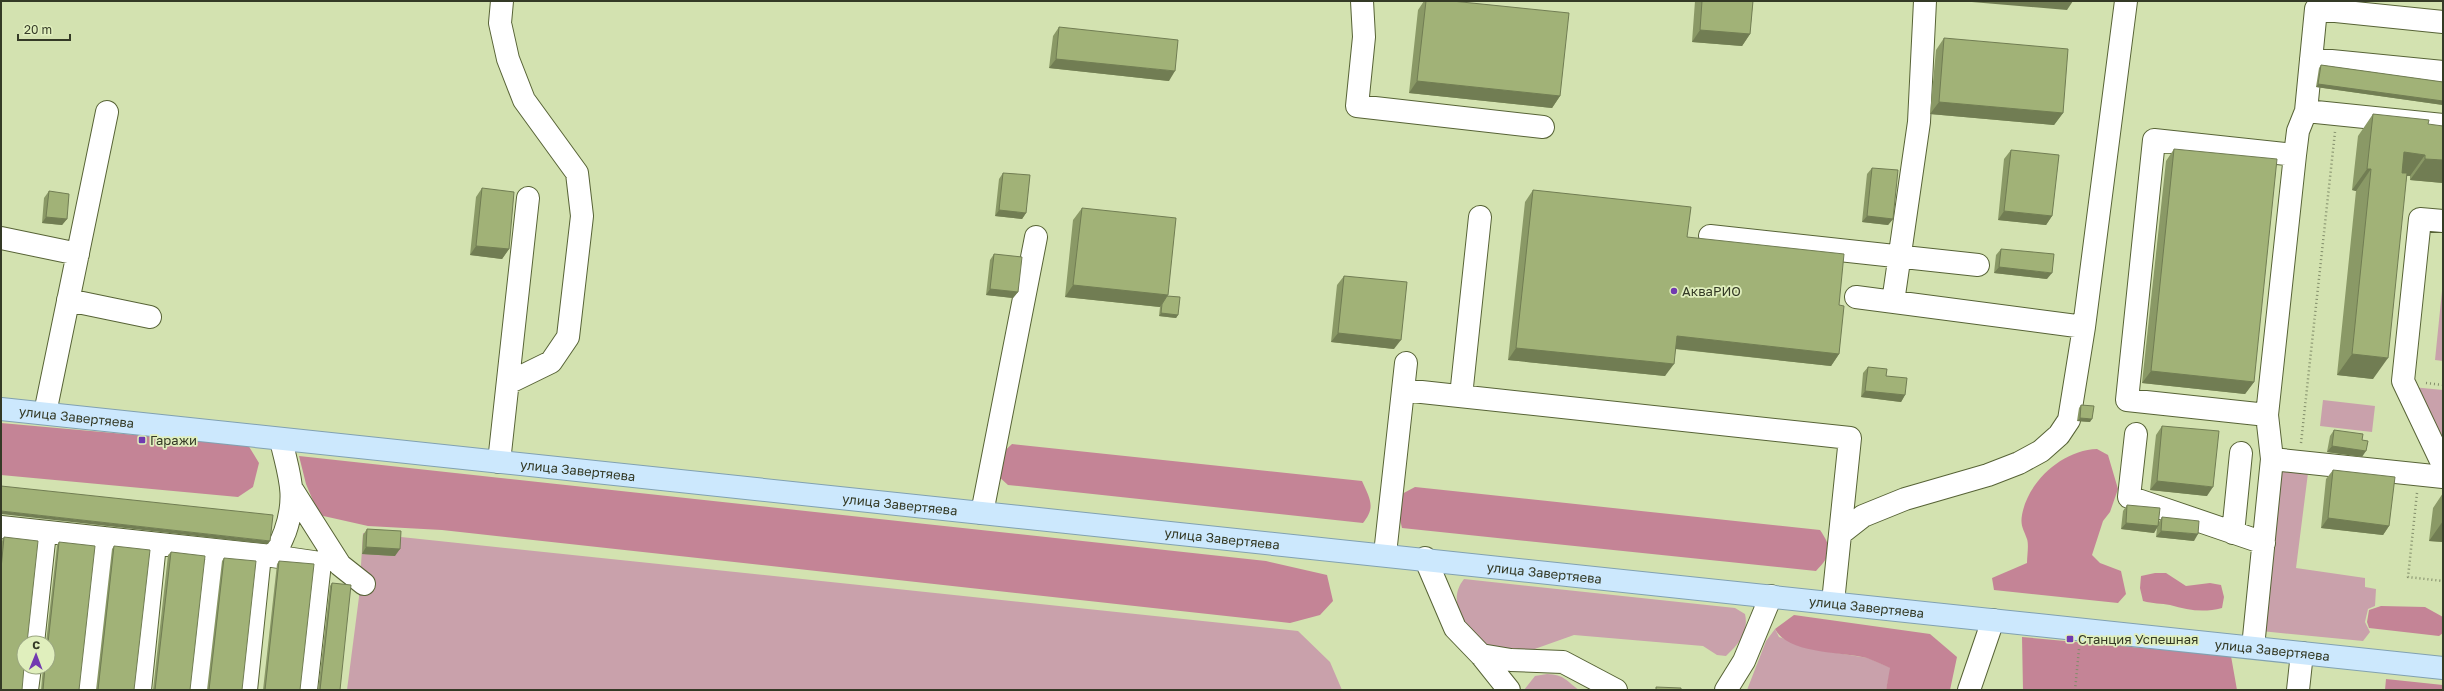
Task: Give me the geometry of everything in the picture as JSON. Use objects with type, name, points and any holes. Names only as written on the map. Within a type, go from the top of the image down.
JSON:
[{"type":"main road","name":"улица Завертяева","points":[[1,409],[281,440],[1425,558],[2443,668]]},
{"type":"street","points":[[502,1],[500,23],[508,59],[524,100],[577,173],[582,216],[568,337],[551,362],[508,383]]},
{"type":"street","points":[[1362,1],[1364,37],[1357,106],[1543,127]]},
{"type":"street","points":[[1893,302],[1919,122],[1925,1]]},
{"type":"street","points":[[1840,534],[1863,516],[1905,499],[1988,476],[2019,463],[2041,451],[2059,436],[2069,420],[2084,327],[2126,1]]},
{"type":"street","points":[[2253,647],[2272,459],[2267,415],[2295,155],[2298,131],[2306,110],[2316,9],[2353,7],[2443,22]]},
{"type":"street","points":[[2311,59],[2443,72]]},
{"type":"street","points":[[2306,110],[2443,125]]},
{"type":"street","points":[[45,413],[107,112]]},
{"type":"street","points":[[2267,415],[2127,400],[2154,140],[2295,155]]},
{"type":"street","points":[[499,462],[528,198]]},
{"type":"street","points":[[1461,396],[1480,217]]},
{"type":"street","points":[[2443,221],[2420,219],[2403,381],[2443,465]]},
{"type":"street","points":[[1710,236],[1978,265]]},
{"type":"street","points":[[982,513],[1036,237]]},
{"type":"street","points":[[1,238],[78,254]]},
{"type":"street","points":[[1856,297],[2084,327]]},
{"type":"street","points":[[68,300],[150,317]]},
{"type":"street","points":[[1385,554],[1406,363]]},
{"type":"street","points":[[1403,390],[1850,438],[1833,602]]},
{"type":"street","points":[[2136,434],[2129,497],[2264,543]]},
{"type":"street","points":[[266,556],[279,549],[292,512],[293,491],[281,440]]},
{"type":"street","points":[[2233,533],[2241,453]]},
{"type":"street","points":[[2272,459],[2443,477]]},
{"type":"street","points":[[293,491],[340,565],[364,584]]},
{"type":"street","points":[[1,527],[320,563],[306,690]]},
{"type":"street","points":[[34,635],[45,532]]},
{"type":"street","points":[[86,690],[104,538]]},
{"type":"street","points":[[140,690],[156,544]]},
{"type":"street","points":[[199,690],[215,550]]},
{"type":"street","points":[[246,690],[266,556]]},
{"type":"street","points":[[1425,558],[1456,628],[1481,655],[1509,690]]},
{"type":"street","points":[[1726,690],[1744,661],[1771,596]]},
{"type":"street","points":[[1969,690],[1993,620]]},
{"type":"street","points":[[2298,690],[2302,653]]},
{"type":"street","points":[[1481,655],[1511,660],[1563,662],[1616,690]]},
{"type":"street","points":[[28,690],[29,675]]},
{"type":"path","points":[[2299,462],[2336,114]]},
{"type":"path","points":[[2419,475],[2408,577],[2443,581]]},
{"type":"path","points":[[2075,690],[2079,646]]},
{"type":"shaded area","points":[[2443,281],[2443,361],[2435,360]]},
{"type":"shaded area","points":[[2412,387],[2443,390],[2443,450]]},
{"type":"shaded area","points":[[2323,400],[2375,406],[2372,432],[2320,426]]},
{"type":"shaded area","points":[[1,423],[248,445],[259,463],[253,487],[238,497],[1,475]]},
{"type":"shaded area","points":[[1012,444],[1362,481],[1371,507],[1363,523],[1008,485],[997,475],[999,456]]},
{"type":"shaded area","points":[[2097,449],[2108,455],[2118,489],[2110,512],[2103,521],[2092,555],[2100,563],[2121,571],[2126,594],[2118,603],[1994,590],[1992,578],[2027,563],[2028,541],[2022,525],[2022,515],[2031,490],[2039,479],[2060,461],[2084,451]]},
{"type":"shaded area","points":[[299,456],[1266,561],[1327,575],[1333,601],[1320,615],[1290,623],[442,530],[368,526],[319,515],[306,484]]},
{"type":"shaded area","points":[[2289,467],[2308,473],[2296,568],[2365,578],[2365,587],[2376,589],[2375,606],[2368,609],[2365,622],[2370,632],[2363,641],[2261,631],[2280,471]]},
{"type":"shaded area","points":[[1415,487],[1820,530],[1827,542],[1828,552],[1825,561],[1816,571],[1402,528],[1398,511],[1400,495]]},
{"type":"shaded area","points":[[363,533],[1298,631],[1330,662],[1342,690],[347,690],[359,597]]},
{"type":"shaded area","points":[[2155,573],[2166,573],[2186,586],[2210,583],[2221,585],[2224,597],[2222,608],[2215,610],[2196,610],[2143,601],[2140,588],[2141,576]]},
{"type":"shaded area","points":[[1464,579],[1735,608],[1745,614],[1746,626],[1739,642],[1726,656],[1717,655],[1703,646],[1574,635],[1529,651],[1487,648],[1467,625],[1458,607],[1457,598],[1459,588]]},
{"type":"shaded area","points":[[2381,606],[2425,607],[2443,617],[2443,633],[2439,636],[2369,628],[2367,622],[2369,610]]},
{"type":"shaded area","points":[[1794,615],[1930,634],[1957,657],[1950,690],[1886,690],[1890,668],[1867,658],[1804,648],[1792,644],[1782,637],[1775,629]]},
{"type":"shaded area","points":[[1775,629],[1779,637],[1818,650],[1868,658],[1891,668],[1886,690],[1747,690],[1766,641]]},
{"type":"shaded area","points":[[2022,637],[2231,656],[2237,690],[2023,690]]},
{"type":"shaded area","points":[[1547,674],[1561,677],[1579,690],[1524,690],[1535,676]]},
{"type":"shaded area","points":[[2386,679],[2443,685],[2443,690],[2385,690]]},
{"type":"building","points":[[1426,1],[1452,1],[1569,13],[1560,96],[1417,81]]},
{"type":"building","points":[[1702,1],[1753,1],[1750,34],[1700,30]]},
{"type":"building","points":[[1059,27],[1178,40],[1175,71],[1056,59]]},
{"type":"building","points":[[1944,38],[2068,49],[2063,113],[1939,102]]},
{"type":"building","points":[[2321,65],[2443,82],[2443,101],[2318,84]]},
{"type":"building","points":[[2373,114],[2429,120],[2428,124],[2443,126],[2443,160],[2425,159],[2425,155],[2404,152],[2402,173],[2407,173],[2388,358],[2352,354],[2371,169],[2367,169]]},
{"type":"building","points":[[2174,149],[2277,159],[2254,382],[2151,371]]},
{"type":"building","points":[[2011,150],[2059,155],[2052,216],[2004,211]]},
{"type":"building","points":[[1872,168],[1898,170],[1893,219],[1867,216]]},
{"type":"building","points":[[1003,173],[1030,175],[1026,213],[999,210]]},
{"type":"building","points":[[482,188],[514,192],[509,249],[476,246]]},
{"type":"building","name":"АкваРИО","points":[[1533,190],[1691,207],[1687,237],[1844,254],[1839,305],[1844,306],[1839,354],[1677,336],[1674,364],[1516,348]]},
{"type":"building","points":[[49,191],[69,194],[67,219],[46,217]]},
{"type":"building","points":[[1082,208],[1176,218],[1168,295],[1073,285]]},
{"type":"building","points":[[2001,249],[2054,254],[2052,273],[1999,267]]},
{"type":"building","points":[[994,254],[1022,257],[1018,292],[990,289]]},
{"type":"building","points":[[1344,276],[1407,282],[1401,340],[1338,333]]},
{"type":"building","points":[[1167,296],[1180,297],[1178,315],[1161,313],[1162,304]]},
{"type":"building","points":[[1868,367],[1887,369],[1886,376],[1907,378],[1905,395],[1865,391]]},
{"type":"building","points":[[2081,405],[2094,406],[2092,419],[2080,418]]},
{"type":"building","points":[[2162,426],[2219,431],[2213,487],[2157,481]]},
{"type":"building","points":[[2334,430],[2363,434],[2362,440],[2368,441],[2366,451],[2332,446]]},
{"type":"building","points":[[2333,470],[2395,477],[2389,526],[2328,518]]},
{"type":"building","points":[[1,486],[273,515],[270,541],[1,511]]},
{"type":"building","points":[[2127,505],[2160,508],[2158,526],[2126,523]]},
{"type":"building","points":[[2162,517],[2199,521],[2198,534],[2161,531]]},
{"type":"building","points":[[367,529],[401,531],[400,549],[366,547]]},
{"type":"building","points":[[4,537],[38,541],[28,635],[16,635],[16,675],[23,675],[22,690],[1,690],[1,569]]},
{"type":"building","points":[[59,542],[95,546],[79,690],[43,690],[44,675],[56,675],[56,635],[49,635]]},
{"type":"building","points":[[114,546],[150,550],[134,690],[98,690]]},
{"type":"building","points":[[171,552],[205,556],[190,690],[155,690]]},
{"type":"building","points":[[224,558],[256,561],[242,690],[209,690]]},
{"type":"building","points":[[279,561],[314,564],[300,690],[265,690]]},
{"type":"building","points":[[332,583],[351,585],[340,690],[320,690]]},
{"type":"building","points":[[1656,687],[1681,688],[1681,690],[1656,690]]},
{"type":"place","name":"АкваРИО","points":[[1674,291]]},
{"type":"place","name":"Гаражи","points":[[142,440]]},
{"type":"place","name":"Станция Успешная","points":[[2070,639]]}]
